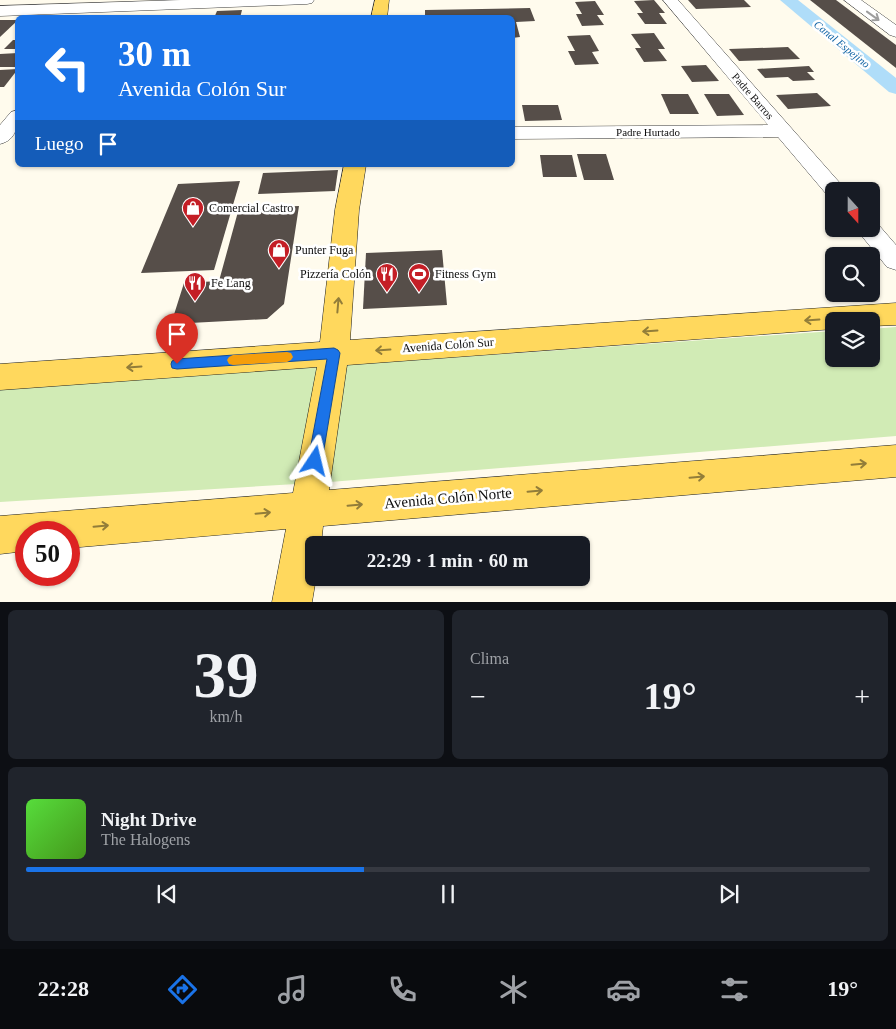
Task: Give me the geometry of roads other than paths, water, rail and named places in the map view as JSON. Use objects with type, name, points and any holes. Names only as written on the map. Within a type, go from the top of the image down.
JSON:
[{"type":"main road","points":[[380,15],[382,0]]},
{"type":"main road","points":[[292,602],[334,353],[347,210],[354,167]]},
{"type":"main road","name":"Avenida Colón Sur","points":[[0,377],[896,314]]},
{"type":"main road","name":"Avenida Colón Norte","points":[[0,534],[896,461]]},
{"type":"street","points":[[0,11],[307,0]]},
{"type":"street","name":"Padre Barros","points":[[670,0],[828,182]]},
{"type":"street","points":[[851,0],[896,32]]},
{"type":"street","points":[[0,138],[15,120]]},
{"type":"street","name":"Padre Hurtado","points":[[515,133],[784,131]]},
{"type":"street","points":[[876,238],[896,261]]},
{"type":"waterway","name":"Canal Espejino","points":[[788,0],[896,88]]},
{"type":"place","name":"Comercial Castro","points":[[193,227]]},
{"type":"place","name":"Punter Fuga","points":[[279,269]]},
{"type":"place","name":"Pizzería Colón","points":[[387,293]]},
{"type":"place","name":"Fitness Gym","points":[[419,293]]},
{"type":"place","name":"Fe Lang","points":[[195,302]]}]
